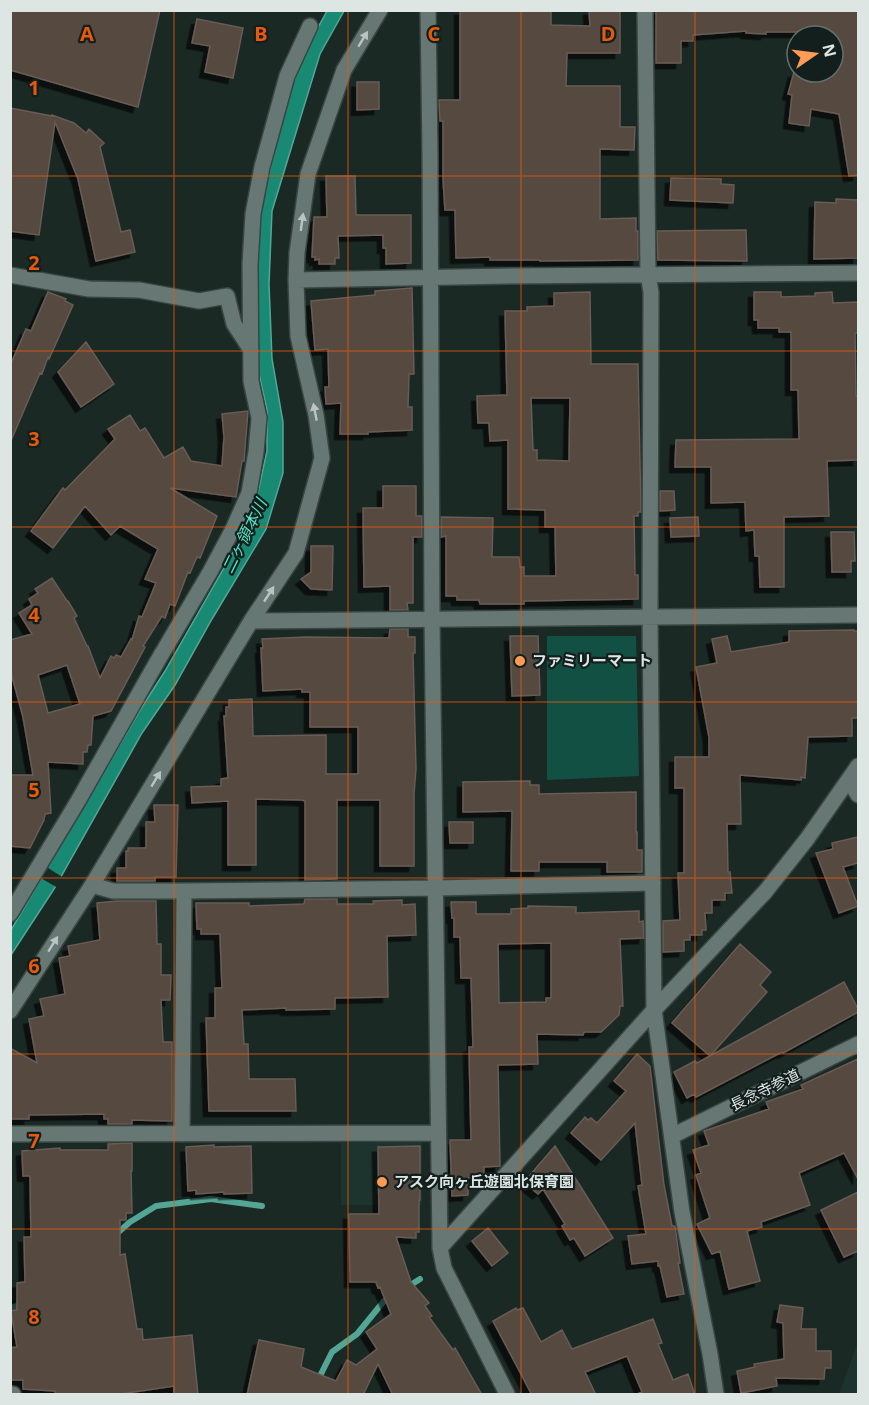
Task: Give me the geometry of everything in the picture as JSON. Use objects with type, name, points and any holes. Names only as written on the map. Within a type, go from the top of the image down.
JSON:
[{"type":"street","points":[[10,1011],[92,885],[251,621],[296,553],[322,458],[316,415],[298,336],[297,252],[308,174],[344,70],[380,10]]},
{"type":"street","points":[[428,10],[432,619],[440,1248],[444,1269],[507,1395]]},
{"type":"street","points":[[645,10],[648,275],[651,291],[650,617],[654,1010],[682,1212],[716,1395]]},
{"type":"street","points":[[10,914],[210,572],[249,493],[259,418],[251,381],[250,264],[253,214],[262,167],[287,76],[310,26]]},
{"type":"street","points":[[296,280],[858,273]]},
{"type":"street","points":[[10,275],[89,289],[139,290],[199,301],[227,296],[234,324],[251,350]]},
{"type":"street","points":[[251,621],[858,615]]},
{"type":"street","points":[[440,1248],[654,1010],[765,892],[807,839],[858,766]]},
{"type":"street","points":[[849,781],[858,795]]},
{"type":"street","points":[[92,885],[113,891],[184,891],[653,883]]},
{"type":"street","points":[[182,1134],[184,891]]},
{"type":"street","name":"長念寺参道","points":[[672,1136],[858,1044]]},
{"type":"street","points":[[10,1134],[438,1134]]},
{"type":"shaded area","points":[[547,636],[636,636],[639,776],[547,780]]},
{"type":"shaded area","name":"アスク向ヶ丘遊園北保育園","points":[[422,1141],[422,1205],[341,1205],[341,1143]]},
{"type":"shaded area","points":[[858,1341],[858,1394],[840,1394],[840,1392]]},
{"type":"water","name":"二ヶ領本川","points":[[327,11],[344,11],[320,54],[272,211],[269,284],[272,359],[283,422],[283,473],[266,529],[175,685],[142,733],[54,889],[11,955],[11,930],[237,545],[258,492],[267,451],[267,410],[257,365],[255,336],[259,215],[286,104],[303,55]]},
{"type":"pier","points":[[45,866],[64,878],[58,888],[39,877]]},
{"type":"building","points":[[10,10],[160,10],[138,107],[10,70]]},
{"type":"building","points":[[460,10],[551,10],[551,25],[590,26],[589,10],[620,10],[620,53],[567,53],[566,86],[620,86],[620,127],[635,127],[634,150],[600,149],[600,219],[636,218],[638,260],[540,261],[490,260],[490,257],[456,258],[455,210],[445,210],[443,121],[440,121],[439,100],[460,100]]},
{"type":"building","points":[[656,10],[858,10],[858,175],[849,176],[839,114],[811,109],[809,126],[789,123],[792,95],[788,94],[791,84],[845,84],[845,24],[785,24],[785,32],[766,32],[766,34],[746,33],[746,31],[693,35],[693,41],[681,41],[681,63],[656,63]]},
{"type":"building","points":[[197,19],[243,28],[233,78],[205,72],[210,46],[192,43]]},
{"type":"building","points":[[357,82],[379,82],[379,109],[357,110]]},
{"type":"building","points":[[10,108],[52,115],[74,123],[86,133],[89,129],[104,143],[100,147],[121,232],[130,230],[135,252],[96,261],[78,179],[55,122],[39,235],[10,231]]},
{"type":"building","points":[[326,176],[355,176],[356,215],[411,215],[411,263],[386,264],[383,235],[338,236],[339,258],[335,258],[335,264],[319,264],[319,259],[315,260],[315,257],[312,257],[314,217],[327,217]]},
{"type":"building","points":[[671,178],[721,179],[721,184],[734,185],[733,203],[670,200]]},
{"type":"building","points":[[836,199],[858,200],[858,258],[814,259],[815,202],[836,203]]},
{"type":"building","points":[[746,230],[747,261],[658,260],[657,231]]},
{"type":"building","points":[[412,288],[414,374],[409,374],[408,407],[412,407],[412,430],[340,434],[341,403],[326,404],[325,387],[329,387],[328,349],[315,350],[311,301],[375,295],[375,291]]},
{"type":"building","points":[[48,292],[66,299],[65,301],[73,305],[10,443],[10,366],[26,329],[31,331]]},
{"type":"building","points":[[590,292],[591,364],[638,364],[641,512],[638,512],[638,516],[634,516],[635,575],[638,575],[638,599],[524,601],[524,604],[480,604],[479,600],[457,600],[457,596],[446,596],[446,536],[441,537],[441,517],[493,518],[492,557],[519,557],[520,567],[524,567],[524,576],[556,576],[555,527],[545,527],[545,510],[508,509],[508,440],[490,441],[489,423],[478,423],[477,396],[507,395],[505,311],[527,311],[527,307],[554,306],[554,293]],"holes":[[[531,398],[570,398],[569,461],[537,460],[537,450],[533,450]]]},
{"type":"building","points":[[754,292],[781,292],[781,297],[815,296],[815,293],[832,292],[833,303],[858,302],[858,333],[855,333],[858,460],[827,461],[829,516],[784,517],[784,587],[760,587],[759,556],[755,556],[754,530],[746,531],[745,502],[711,503],[711,467],[675,467],[676,440],[799,439],[798,390],[791,390],[791,332],[779,332],[779,328],[758,328],[758,320],[754,320]]},
{"type":"building","points":[[86,342],[114,384],[81,407],[58,372]]},
{"type":"building","points":[[248,411],[244,461],[242,461],[236,497],[170,488],[217,516],[200,558],[197,557],[190,573],[188,572],[175,606],[170,604],[165,618],[162,616],[143,646],[145,647],[111,711],[93,716],[91,745],[88,745],[87,752],[83,752],[83,764],[48,762],[51,813],[45,814],[30,848],[10,846],[10,775],[33,775],[23,717],[10,669],[10,640],[32,634],[19,613],[32,605],[29,599],[38,593],[35,589],[52,578],[77,616],[74,618],[100,678],[111,656],[121,657],[132,640],[139,616],[142,617],[156,583],[145,579],[158,549],[120,526],[111,535],[85,506],[53,548],[31,531],[63,488],[65,490],[115,439],[108,429],[130,415],[140,431],[145,428],[164,458],[183,447],[191,461],[222,466],[224,437],[222,414]],"holes":[[[67,665],[80,704],[48,713],[38,675]]]},
{"type":"building","points":[[383,486],[416,486],[416,516],[422,516],[422,537],[413,537],[413,603],[407,603],[408,610],[390,610],[390,586],[364,587],[363,508],[383,508]]},
{"type":"building","points":[[660,491],[674,491],[675,510],[660,511]]},
{"type":"building","points":[[698,517],[699,536],[671,537],[670,518]]},
{"type":"building","points":[[831,532],[854,532],[855,561],[851,561],[851,572],[832,572]]},
{"type":"building","points":[[311,546],[333,546],[332,590],[311,589],[301,579],[311,572]]},
{"type":"building","points":[[390,629],[408,629],[408,637],[415,637],[415,653],[413,653],[416,769],[414,866],[380,866],[380,800],[337,800],[337,879],[305,880],[305,801],[256,799],[256,865],[228,865],[228,801],[192,803],[191,787],[221,786],[221,779],[228,778],[224,716],[226,716],[226,707],[229,707],[229,700],[252,699],[253,736],[326,735],[326,774],[358,774],[358,727],[310,727],[310,692],[302,692],[302,689],[263,691],[262,639],[389,638]]},
{"type":"building","points":[[789,631],[858,631],[858,718],[852,718],[852,736],[808,737],[805,778],[801,777],[801,780],[740,775],[741,824],[727,824],[728,872],[730,872],[732,893],[725,893],[725,900],[712,900],[712,913],[705,913],[706,930],[702,930],[702,935],[690,935],[690,940],[684,940],[684,951],[663,952],[663,921],[680,920],[678,873],[684,873],[684,788],[675,788],[675,757],[709,757],[709,737],[696,667],[717,663],[712,639],[727,636],[731,652],[789,642]]},
{"type":"building","points":[[510,636],[538,636],[540,695],[512,696]]},
{"type":"building","points":[[530,781],[530,785],[539,785],[539,794],[636,792],[637,850],[642,850],[642,872],[607,872],[607,862],[539,862],[539,871],[511,871],[512,811],[463,812],[463,782]]},
{"type":"building","points":[[154,805],[178,805],[176,877],[155,877],[155,881],[117,881],[117,868],[126,868],[128,848],[146,848],[146,822],[155,822]]},
{"type":"building","points":[[449,822],[473,822],[473,843],[450,843]]},
{"type":"building","points":[[858,837],[858,863],[843,867],[858,906],[839,913],[816,853],[833,849],[832,843]]},
{"type":"building","points":[[305,899],[337,899],[337,904],[374,904],[373,901],[402,900],[402,905],[415,904],[416,935],[387,936],[388,997],[335,998],[335,1009],[242,1010],[244,1044],[248,1044],[249,1079],[295,1079],[296,1111],[209,1111],[206,1018],[215,1018],[215,988],[222,988],[220,934],[201,934],[201,929],[197,929],[196,903],[249,903],[249,906],[304,904]]},
{"type":"building","points":[[156,901],[157,944],[161,944],[161,975],[171,975],[170,1000],[161,1000],[163,1042],[172,1042],[172,1121],[132,1120],[132,1124],[108,1124],[108,1119],[104,1119],[104,1114],[29,1115],[29,1119],[10,1119],[10,1048],[37,1063],[29,1019],[44,1016],[40,999],[65,994],[59,958],[70,956],[68,946],[100,940],[97,903]]},
{"type":"building","points":[[451,902],[476,902],[476,914],[511,914],[511,909],[528,908],[528,906],[576,907],[576,913],[639,911],[639,922],[643,921],[644,938],[620,939],[623,1006],[620,1006],[619,1015],[601,1032],[584,1032],[583,1035],[537,1034],[538,1064],[498,1065],[500,1166],[484,1167],[484,1177],[468,1178],[468,1195],[452,1196],[450,1140],[471,1140],[469,1047],[473,1047],[471,978],[461,978],[460,937],[454,937],[454,918],[452,918]],"holes":[[[551,943],[551,998],[546,998],[546,1002],[499,1003],[498,944]]]},
{"type":"building","points":[[740,944],[771,972],[760,985],[767,992],[710,1056],[672,1023]]},
{"type":"building","points":[[844,982],[858,1012],[696,1097],[694,1094],[687,1098],[674,1072],[695,1061],[697,1063]]},
{"type":"building","points":[[637,1054],[650,1066],[664,1185],[672,1226],[675,1226],[680,1263],[678,1263],[684,1294],[667,1297],[658,1261],[632,1264],[628,1236],[646,1234],[638,1186],[642,1185],[635,1123],[601,1160],[571,1133],[585,1117],[597,1123],[626,1091],[614,1081]]},
{"type":"building","points":[[858,1059],[858,1179],[844,1153],[799,1173],[810,1205],[761,1222],[762,1227],[747,1231],[760,1281],[729,1289],[720,1251],[712,1254],[697,1224],[710,1218],[696,1175],[701,1173],[693,1150],[709,1145],[704,1131],[769,1109],[766,1102],[803,1089],[801,1085]]},
{"type":"building","points":[[132,1143],[132,1213],[126,1213],[126,1220],[120,1220],[120,1255],[125,1254],[137,1329],[142,1329],[143,1340],[192,1335],[198,1395],[174,1395],[174,1386],[114,1395],[55,1395],[55,1391],[23,1389],[23,1380],[11,1380],[10,1350],[10,1348],[17,1347],[11,1311],[17,1310],[17,1283],[25,1282],[24,1237],[31,1237],[30,1176],[23,1176],[22,1151],[60,1148],[60,1150],[108,1150],[108,1144]]},
{"type":"building","points":[[214,1145],[214,1147],[251,1146],[252,1193],[196,1194],[196,1190],[188,1191],[186,1147]]},
{"type":"building","points":[[420,1146],[419,1232],[416,1232],[416,1238],[396,1237],[411,1282],[429,1303],[425,1306],[432,1316],[429,1317],[453,1350],[455,1348],[482,1395],[393,1395],[378,1364],[364,1393],[367,1395],[247,1395],[259,1340],[304,1349],[301,1367],[336,1381],[347,1360],[356,1365],[377,1349],[366,1332],[391,1314],[376,1282],[350,1282],[349,1214],[379,1214],[378,1147]]},
{"type":"building","points":[[555,1146],[613,1238],[585,1256],[574,1238],[570,1240],[562,1226],[565,1224],[543,1189],[538,1194],[524,1182]]},
{"type":"building","points":[[858,1192],[858,1251],[844,1257],[821,1210]]},
{"type":"building","points":[[488,1228],[508,1253],[492,1266],[472,1241]]},
{"type":"building","points":[[780,1305],[803,1308],[801,1329],[816,1329],[816,1351],[831,1351],[831,1368],[825,1368],[824,1379],[776,1378],[777,1386],[741,1393],[737,1371],[755,1367],[754,1364],[784,1359],[783,1323],[777,1322]]},
{"type":"building","points":[[516,1308],[517,1310],[523,1308],[541,1342],[562,1330],[572,1349],[653,1319],[662,1343],[658,1344],[673,1380],[688,1374],[695,1395],[639,1395],[642,1392],[627,1356],[585,1372],[596,1395],[532,1395],[493,1321]]},
{"type":"waterway","points":[[114,1236],[130,1222],[156,1206],[211,1199],[262,1206]]},
{"type":"waterway","points":[[406,1288],[420,1279]]},
{"type":"waterway","points":[[317,1382],[332,1352],[357,1334],[384,1301],[392,1296]]},
{"type":"waterway","points":[[10,1308],[23,1304]]},
{"type":"place","name":"ファミリーマート","points":[[520,661]]},
{"type":"place","name":"アスク向ヶ丘遊園北保育園","points":[[382,1182]]}]
